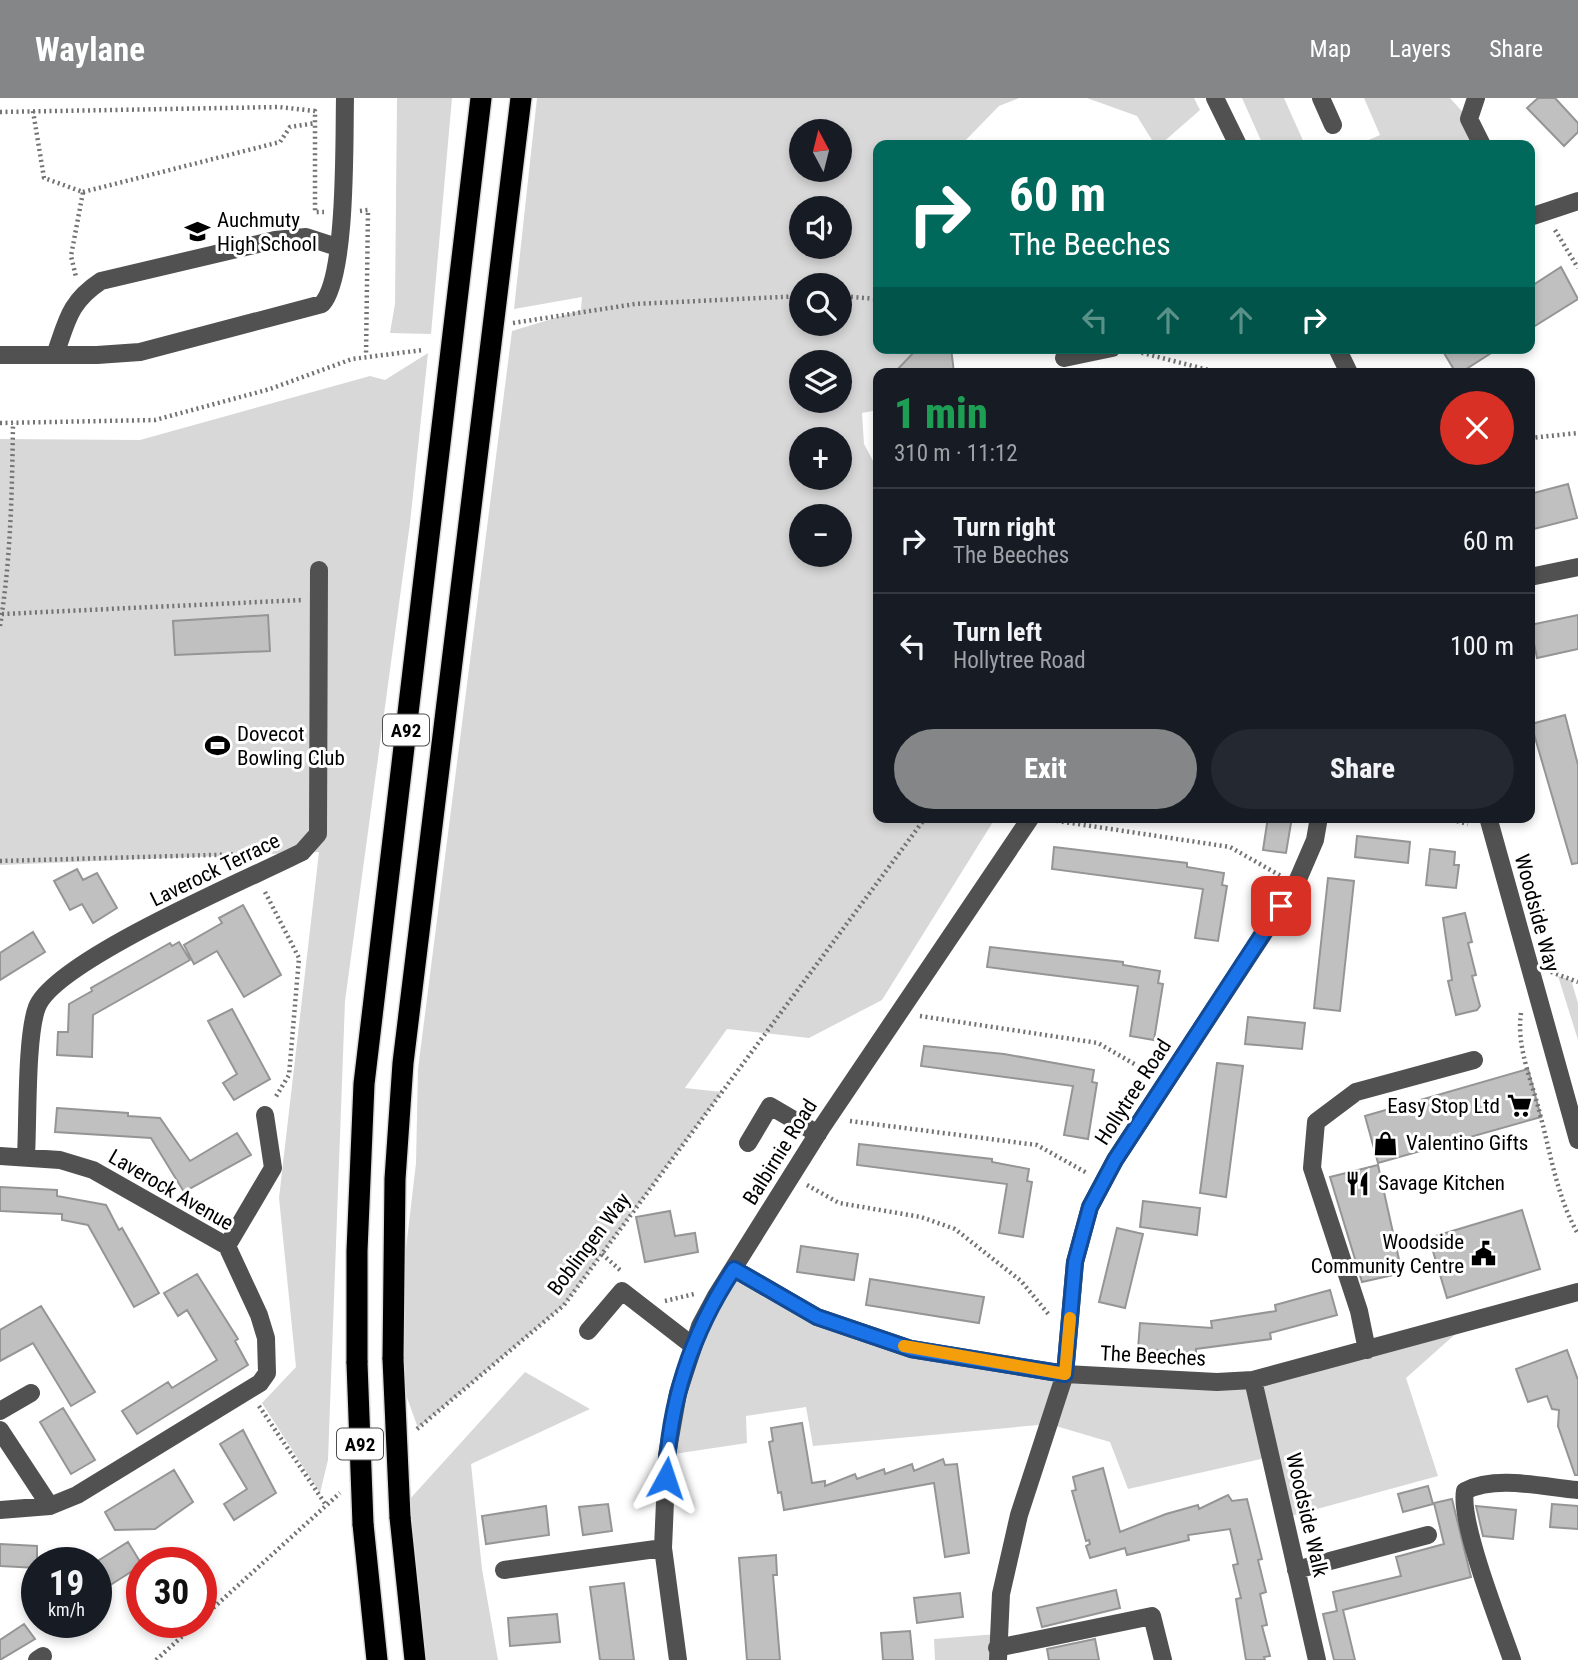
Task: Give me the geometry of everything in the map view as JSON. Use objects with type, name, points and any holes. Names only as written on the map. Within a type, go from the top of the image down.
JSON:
[{"type":"highway","name":"A92","points":[[377,1660],[363,1524],[357,1363],[357,1251],[364,1084],[481,98]]},
{"type":"highway","name":"A92","points":[[415,1660],[400,1517],[393,1359],[395,1180],[403,1063],[479,423],[521,98]]},
{"type":"street","points":[[0,355],[140,352],[322,304],[331,294],[343,209],[345,98]]},
{"type":"street","points":[[1214,98],[1235,140]]},
{"type":"street","points":[[1321,98],[1333,125]]},
{"type":"street","points":[[1476,98],[1469,119],[1480,140]]},
{"type":"street","points":[[1537,215],[1578,201]]},
{"type":"street","points":[[55,355],[72,307],[80,295],[101,281],[138,270],[275,240],[306,237],[337,247]]},
{"type":"street","points":[[1064,358],[1083,354]]},
{"type":"street","points":[[1535,576],[1578,567]]},
{"type":"street","name":"Laverock Terrace","points":[[26,1156],[32,1037],[36,1010],[41,998],[94,955],[302,852],[318,834],[319,570]]},
{"type":"street","name":"Balbirnie Road","points":[[678,1660],[663,1548],[667,1455],[678,1393],[693,1346],[722,1287],[828,1118],[1034,823]]},
{"type":"street","name":"Hollytree Road","points":[[997,1654],[1002,1594],[1019,1515],[1065,1374],[1075,1262],[1090,1207],[1166,1082],[1296,884],[1315,840],[1318,823]]},
{"type":"street","name":"Woodside Way","points":[[1490,823],[1571,1084],[1578,1140]]},
{"type":"street","points":[[1367,1350],[1359,1311],[1312,1168],[1316,1122],[1356,1092],[1474,1060]]},
{"type":"street","points":[[748,1143],[770,1106],[818,1134]]},
{"type":"street","points":[[227,1247],[274,1168],[264,1115]]},
{"type":"street","name":"Laverock Avenue","points":[[0,1156],[61,1160],[93,1170],[227,1247],[259,1315],[266,1338],[267,1373],[260,1383],[249,1391],[77,1495],[50,1506],[0,1510]]},
{"type":"street","name":"The Beeches","points":[[734,1269],[817,1317],[911,1349],[1065,1374],[1217,1382],[1253,1380],[1578,1292]]},
{"type":"street","points":[[588,1331],[622,1292],[693,1346]]},
{"type":"street","name":"Woodside Walk","points":[[1253,1380],[1317,1660]]},
{"type":"street","points":[[0,1411],[31,1393]]},
{"type":"street","points":[[0,1430],[50,1506]]},
{"type":"street","points":[[1512,1660],[1470,1533],[1462,1504],[1465,1491],[1478,1484],[1497,1483],[1578,1490]]},
{"type":"street","points":[[1296,1570],[1428,1535]]},
{"type":"street","points":[[504,1570],[663,1548]]},
{"type":"street","points":[[997,1654],[1152,1616],[1163,1660]]},
{"type":"path","points":[[0,112],[279,107],[315,111]]},
{"type":"path","points":[[33,111],[44,178],[83,192],[280,142],[290,127],[316,123]]},
{"type":"path","points":[[80,295],[71,256],[83,192]]},
{"type":"path","points":[[1537,215],[1578,268]]},
{"type":"path","points":[[512,323],[635,303],[789,297]]},
{"type":"path","points":[[852,297],[873,299]]},
{"type":"path","points":[[0,422],[155,420],[270,389],[352,359],[423,350]]},
{"type":"path","points":[[1146,354],[1201,368]]},
{"type":"path","points":[[0,626],[11,518],[13,423]]},
{"type":"path","points":[[1535,437],[1578,433]]},
{"type":"path","points":[[2,614],[319,599]]},
{"type":"path","name":"Boblingen Way","points":[[408,1437],[564,1305],[922,823]]},
{"type":"path","points":[[1071,823],[1230,847],[1296,884]]},
{"type":"path","points":[[1462,823],[1469,825]]},
{"type":"path","points":[[0,861],[260,853]]},
{"type":"path","points":[[256,875],[299,958],[289,1074],[264,1115]]},
{"type":"path","points":[[899,1013],[1098,1043],[1166,1082]]},
{"type":"path","points":[[828,1118],[1037,1145],[1103,1183]]},
{"type":"path","points":[[792,1176],[839,1203],[921,1217],[955,1229],[1021,1281],[1068,1338]]},
{"type":"path","points":[[602,1254],[629,1279]]},
{"type":"path","points":[[657,1303],[722,1287]]},
{"type":"path","points":[[249,1391],[326,1505]]},
{"type":"path","points":[[217,1605],[346,1488]]},
{"type":"path","points":[[156,1660],[181,1638]]},
{"type":"shaded area","points":[[397,98],[452,98],[431,334],[390,333],[395,304]]},
{"type":"shaded area","points":[[537,98],[1019,98],[999,106],[966,140],[873,140],[873,354],[914,354],[902,368],[873,368],[873,411],[862,413],[864,444],[873,461],[873,823],[992,823],[882,1000],[809,1038],[727,1029],[685,1088],[722,1092],[564,1305],[418,1428],[393,1359],[416,1163],[418,1069],[512,331],[581,310],[582,297],[514,309]]},
{"type":"shaded area","points":[[1087,98],[1194,98],[1200,110],[1166,140],[1152,140],[1137,116]]},
{"type":"shaded area","points":[[1242,98],[1284,98],[1303,140],[1261,140]]},
{"type":"shaded area","points":[[1364,98],[1450,98],[1469,119],[1480,140],[1368,140],[1380,135]]},
{"type":"shaded area","points":[[428,353],[410,523],[345,1001],[328,1460],[320,1493],[262,1403],[296,1367],[279,1198],[319,852],[0,865],[0,439],[140,440],[370,376],[385,380]]},
{"type":"shaded area","points":[[1558,976],[1571,980],[1578,1003],[1578,1040]]},
{"type":"shaded area","points":[[734,1269],[817,1317],[911,1349],[1217,1382],[1469,1322],[1406,1378],[1438,1476],[1284,1518],[1270,1457],[1128,1489],[1110,1442],[1049,1424],[813,1446],[806,1407],[746,1416],[747,1443],[667,1455],[678,1393]]},
{"type":"shaded area","points":[[525,1372],[590,1409],[471,1464],[482,1569],[498,1660],[425,1660],[419,1632],[409,1500]]},
{"type":"shaded area","points":[[997,1634],[998,1660],[935,1660],[934,1639]]},
{"type":"building","points":[[1538,98],[1555,98],[1578,123],[1578,132],[1564,146],[1527,108]]},
{"type":"building","points":[[1561,267],[1578,299],[1535,326],[1535,284]]},
{"type":"building","points":[[912,354],[952,354],[953,368],[899,368]]},
{"type":"building","points":[[1445,354],[1490,354],[1468,368],[1453,368]]},
{"type":"building","points":[[1568,484],[1577,518],[1535,529],[1535,493]]},
{"type":"building","points":[[268,615],[270,651],[175,655],[173,621]]},
{"type":"building","points":[[1578,615],[1578,649],[1537,658],[1535,624]]},
{"type":"building","points":[[1565,715],[1578,765],[1578,863],[1572,864],[1535,738],[1535,723]]},
{"type":"building","points":[[1267,823],[1291,823],[1286,853],[1263,850]]},
{"type":"building","points":[[1357,836],[1410,842],[1408,863],[1355,857]]},
{"type":"building","points":[[1054,847],[1187,863],[1187,867],[1224,873],[1222,885],[1227,886],[1218,941],[1195,938],[1203,889],[1052,869]]},
{"type":"building","points":[[1430,849],[1455,852],[1454,865],[1459,865],[1456,888],[1426,885]]},
{"type":"building","points":[[77,869],[83,880],[97,873],[117,908],[93,923],[82,904],[70,910],[54,881]]},
{"type":"building","points":[[1328,878],[1354,881],[1340,1011],[1314,1008]]},
{"type":"building","points":[[243,905],[281,975],[244,997],[217,951],[194,964],[184,945],[222,923],[219,918]]},
{"type":"building","points":[[1465,913],[1472,942],[1468,943],[1476,975],[1472,976],[1480,1006],[1477,1010],[1456,1015],[1448,981],[1452,980],[1443,918]]},
{"type":"building","points":[[33,932],[45,952],[0,980],[0,953]]},
{"type":"building","points":[[179,942],[190,960],[93,1015],[92,1057],[57,1055],[58,1032],[68,1032],[69,1004],[92,991],[91,988],[170,943],[172,946]]},
{"type":"building","points":[[990,947],[1123,962],[1123,965],[1160,971],[1158,983],[1163,984],[1154,1040],[1130,1036],[1138,986],[987,967]]},
{"type":"building","points":[[232,1009],[270,1079],[234,1100],[223,1083],[237,1074],[208,1021]]},
{"type":"building","points":[[1248,1017],[1305,1023],[1302,1049],[1245,1044]]},
{"type":"building","points":[[924,1046],[1004,1054],[1094,1070],[1092,1082],[1097,1083],[1088,1139],[1064,1135],[1073,1086],[921,1066]]},
{"type":"building","points":[[1217,1063],[1243,1066],[1226,1197],[1200,1193]]},
{"type":"building","points":[[1528,1069],[1541,1117],[1378,1163],[1365,1116]]},
{"type":"building","points":[[57,1108],[160,1118],[190,1161],[237,1133],[251,1155],[184,1192],[151,1138],[55,1132]]},
{"type":"building","points":[[859,1144],[992,1159],[992,1162],[1029,1169],[1027,1181],[1032,1182],[1023,1237],[999,1233],[1007,1184],[857,1165]]},
{"type":"building","points":[[1378,1165],[1402,1273],[1362,1282],[1330,1177]]},
{"type":"building","points":[[0,1187],[57,1190],[57,1196],[106,1205],[159,1293],[134,1307],[88,1225],[62,1220],[62,1214],[0,1211]]},
{"type":"building","points":[[1143,1201],[1200,1208],[1197,1235],[1140,1227]]},
{"type":"building","name":"Woodside Community Centre","points":[[1522,1210],[1540,1269],[1447,1298],[1429,1238]]},
{"type":"building","points":[[670,1211],[675,1236],[695,1233],[698,1252],[645,1262],[636,1217]]},
{"type":"building","points":[[1117,1228],[1143,1234],[1125,1308],[1099,1302]]},
{"type":"building","points":[[801,1246],[858,1254],[854,1280],[797,1272]]},
{"type":"building","points":[[197,1274],[238,1339],[235,1341],[248,1365],[137,1434],[122,1411],[168,1382],[172,1388],[217,1360],[187,1310],[178,1316],[164,1293]]},
{"type":"building","points":[[870,1279],[984,1297],[979,1323],[866,1305]]},
{"type":"building","points":[[1330,1290],[1337,1315],[1270,1333],[1271,1339],[1196,1349],[1196,1353],[1138,1349],[1140,1323],[1212,1328],[1211,1321],[1276,1311],[1275,1305]]},
{"type":"building","points":[[41,1306],[95,1392],[71,1406],[33,1343],[0,1361],[0,1330]]},
{"type":"building","points":[[1567,1350],[1578,1380],[1578,1475],[1575,1475],[1558,1426],[1559,1410],[1552,1409],[1547,1396],[1528,1402],[1516,1369]]},
{"type":"building","points":[[63,1408],[95,1460],[71,1474],[40,1422]]},
{"type":"building","points":[[802,1423],[812,1483],[825,1481],[825,1486],[855,1474],[857,1479],[884,1469],[885,1474],[912,1464],[914,1471],[943,1459],[945,1465],[957,1464],[969,1553],[945,1557],[934,1483],[784,1510],[781,1492],[778,1493],[769,1442],[773,1441],[771,1428]]},
{"type":"building","points":[[243,1430],[276,1493],[234,1520],[224,1504],[247,1489],[220,1444]]},
{"type":"building","points":[[1103,1468],[1120,1532],[1166,1514],[1198,1505],[1199,1509],[1228,1495],[1232,1501],[1247,1499],[1262,1559],[1258,1560],[1266,1592],[1260,1594],[1267,1625],[1262,1626],[1270,1656],[1264,1657],[1265,1660],[1246,1660],[1236,1599],[1241,1598],[1233,1565],[1238,1564],[1230,1529],[1188,1535],[1189,1540],[1127,1555],[1125,1548],[1090,1558],[1086,1546],[1090,1544],[1089,1540],[1086,1541],[1072,1491],[1076,1490],[1073,1477]]},
{"type":"building","points":[[174,1470],[193,1502],[155,1529],[115,1530],[105,1512]]},
{"type":"building","points":[[1428,1486],[1433,1504],[1403,1512],[1398,1494]]},
{"type":"building","points":[[1452,1499],[1471,1577],[1343,1610],[1355,1660],[1334,1660],[1323,1614],[1337,1611],[1333,1592],[1401,1576],[1396,1557],[1444,1544],[1434,1503]]},
{"type":"building","points":[[608,1504],[612,1531],[583,1535],[579,1507]]},
{"type":"building","points":[[1552,1504],[1578,1506],[1578,1529],[1550,1527]]},
{"type":"building","points":[[546,1506],[549,1535],[486,1544],[482,1516]]},
{"type":"building","points":[[1476,1506],[1516,1510],[1513,1539],[1483,1536]]},
{"type":"building","points":[[128,1542],[131,1547],[126,1547],[126,1575],[112,1584],[112,1552]]},
{"type":"building","points":[[0,1544],[37,1546],[21,1547],[21,1567],[0,1566]]},
{"type":"building","points":[[776,1555],[777,1575],[773,1575],[780,1660],[747,1660],[739,1558]]},
{"type":"building","points":[[624,1583],[634,1660],[600,1660],[590,1587]]},
{"type":"building","points":[[1116,1590],[1120,1608],[1042,1627],[1037,1608]]},
{"type":"building","points":[[960,1593],[963,1617],[917,1623],[914,1598]]},
{"type":"building","points":[[557,1614],[560,1642],[510,1646],[508,1618]]},
{"type":"building","points":[[21,1626],[21,1638],[35,1639],[0,1660],[0,1640]]},
{"type":"building","points":[[910,1631],[913,1660],[883,1660],[881,1633]]},
{"type":"building","points":[[1095,1639],[1099,1660],[1049,1660],[1047,1649]]},
{"type":"slow traffic","points":[[904,1346],[1065,1374],[1070,1318]]},
{"type":"place","name":"Auchmuty High School","points":[[197,232]]},
{"type":"place","name":"Dovecot Bowling Club","points":[[217,746]]},
{"type":"place","name":"Easy Stop Ltd","points":[[1520,1106]]},
{"type":"place","name":"Valentino Gifts","points":[[1386,1143]]},
{"type":"place","name":"Savage Kitchen","points":[[1358,1183]]},
{"type":"place","name":"Woodside Community Centre","points":[[1484,1254]]},
{"type":"route","points":[[666,1478],[667,1455],[687,1359],[716,1296],[734,1269],[817,1317],[911,1349],[1065,1374],[1075,1262],[1090,1207],[1115,1160],[1281,906]]}]
